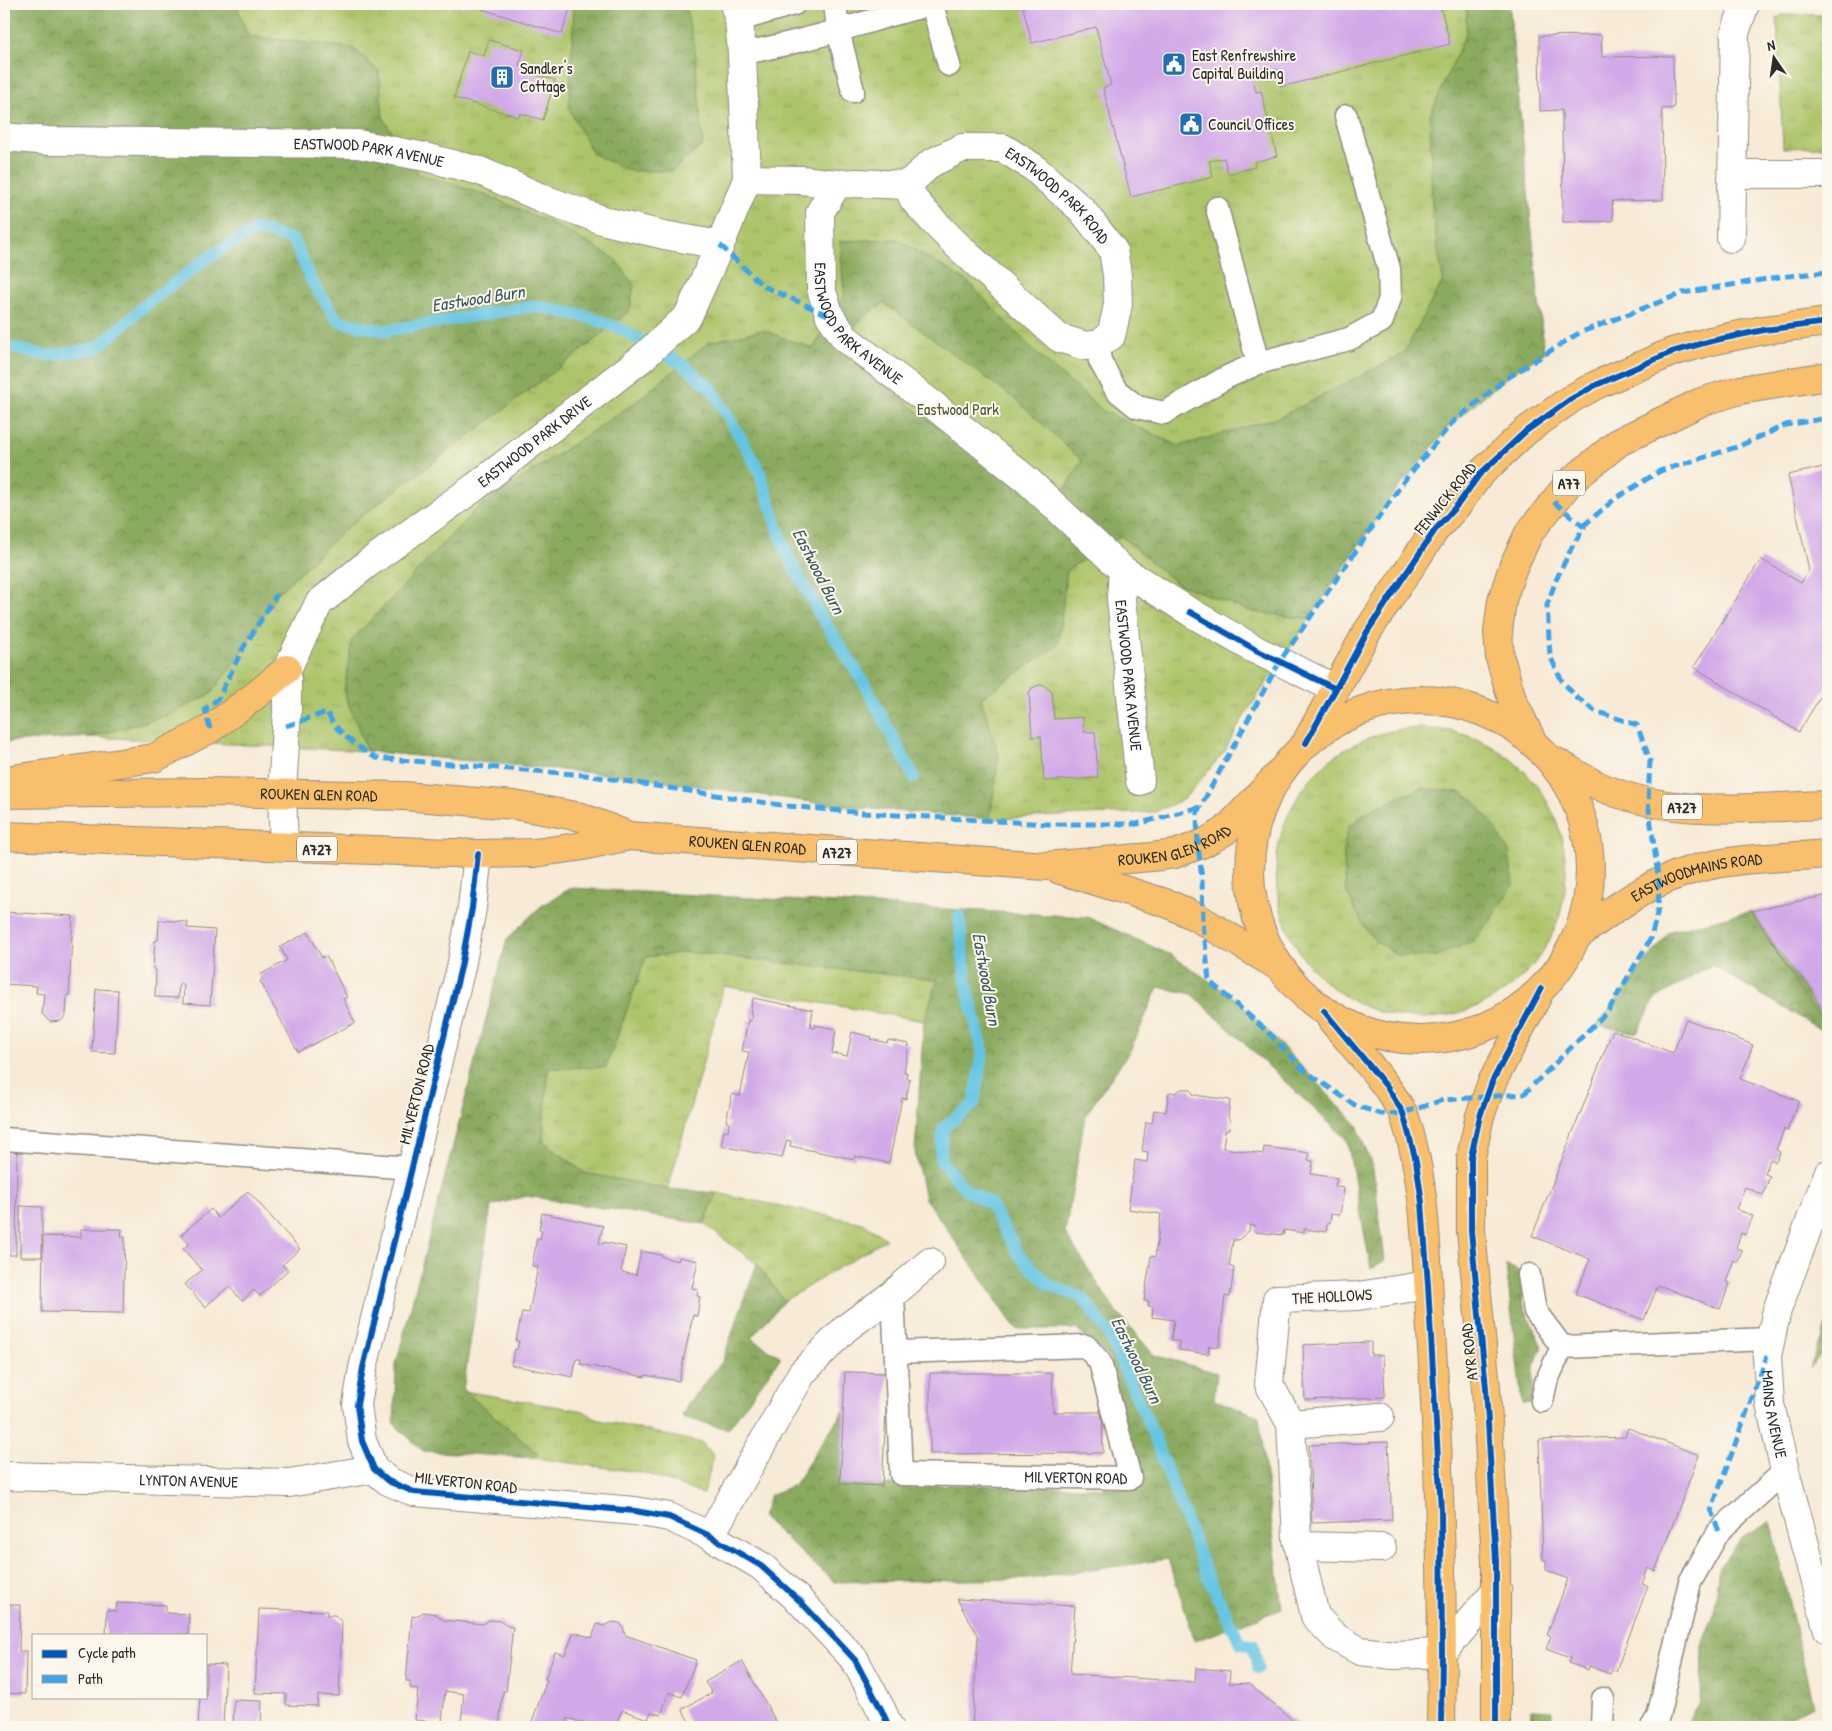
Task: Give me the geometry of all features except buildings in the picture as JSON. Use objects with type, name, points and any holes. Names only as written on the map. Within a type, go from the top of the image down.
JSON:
[{"type":"main road","name":"FENWICK ROAD","points":[[1306,743],[1368,632],[1435,530],[1459,504],[1479,475],[1526,431],[1571,399],[1672,352],[1764,330],[1828,322]]},
{"type":"main road","name":"A77","points":[[1540,750],[1512,699],[1500,658],[1498,632],[1501,608],[1513,567],[1528,534],[1569,483],[1619,442],[1701,402],[1740,390],[1828,376]]},
{"type":"main road","points":[[4,781],[154,758],[210,729],[256,695],[286,669]]},
{"type":"main road","points":[[1415,700],[1445,701],[1491,715],[1505,723],[1540,750],[1558,770],[1580,812],[1588,843],[1590,870],[1588,897],[1577,936],[1563,963],[1541,989],[1501,1020],[1450,1038],[1422,1040],[1390,1038],[1366,1032],[1345,1023],[1324,1011],[1294,985],[1279,967],[1259,928],[1253,905],[1249,874],[1250,851],[1254,830],[1263,803],[1277,776],[1306,743],[1338,721],[1367,708],[1390,702],[1415,700]]},
{"type":"main road","name":"A727","points":[[1540,750],[1605,789],[1648,802],[1681,807],[1723,808],[1828,805]]},
{"type":"main road","name":"ROUKEN GLEN ROAD","points":[[4,836],[478,854],[534,853],[578,847],[629,836],[1046,866],[1176,854],[1198,846],[1225,831],[1277,776]]},
{"type":"main road","name":"ROUKEN GLEN ROAD","points":[[4,794],[282,792],[404,796],[514,805],[582,817],[629,836]]},
{"type":"main road","name":"EASTWOODMAINS ROAD","points":[[1577,936],[1627,900],[1683,873],[1707,866],[1745,860],[1828,854]]},
{"type":"main road","name":"ROUKEN GLEN ROAD","points":[[1046,866],[1169,904],[1198,918],[1279,967]]},
{"type":"main road","name":"AYR ROAD","points":[[1496,1727],[1497,1588],[1486,1388],[1471,1231],[1471,1157],[1480,1116],[1492,1082],[1541,989]]},
{"type":"main road","points":[[1324,1011],[1387,1087],[1403,1113],[1416,1161],[1422,1203],[1428,1285],[1441,1510],[1441,1727]]},
{"type":"street","points":[[1731,238],[1734,174],[1735,33],[1745,4]]},
{"type":"street","name":"EASTWOOD PARK DRIVE","points":[[284,848],[282,792],[287,711],[286,669],[319,603],[367,564],[475,487],[640,360],[688,316],[747,179],[742,53],[736,12]]},
{"type":"street","name":"EASTWOOD PARK AVENUE","points":[[4,137],[58,141],[358,144],[480,170],[544,199],[605,221],[664,235],[720,245]]},
{"type":"street","name":"EASTWOOD PARK ROAD","points":[[907,186],[931,163],[962,148],[1003,148],[1033,167],[1082,210],[1113,250],[1117,275],[1118,305],[1111,336],[1098,344]]},
{"type":"street","points":[[1734,174],[1828,174]]},
{"type":"street","points":[[747,179],[907,186],[914,200],[950,238],[1059,338],[1086,346],[1098,344]]},
{"type":"street","name":"EASTWOOD PARK AVENUE","points":[[837,184],[820,212],[821,289],[830,316],[844,338],[933,404],[1027,480],[1124,570],[1190,612],[1256,650],[1336,688]]},
{"type":"street","name":"EASTWOOD PARK AVENUE","points":[[1124,570],[1121,599],[1140,781]]},
{"type":"street","name":"MILVERTON ROAD","points":[[478,854],[472,908],[461,968],[364,1368],[357,1405],[362,1441],[374,1470],[388,1481],[414,1492],[635,1511],[669,1517],[710,1536],[760,1566],[800,1601],[855,1660],[889,1727]]},
{"type":"street","name":"MAINS AVENUE","points":[[1828,1174],[1777,1310],[1767,1356],[1770,1404],[1785,1471],[1828,1630]]},
{"type":"street","points":[[710,1536],[802,1373],[846,1328],[893,1294],[930,1262]]},
{"type":"street","name":"THE HOLLOWS","points":[[1428,1285],[1358,1296],[1277,1299],[1269,1384],[1291,1424],[1297,1539],[1314,1616],[1335,1637],[1360,1651],[1394,1655],[1442,1653]]},
{"type":"street","points":[[1291,1424],[1380,1417]]},
{"type":"street","name":"LYNTON AVENUE","points":[[4,1476],[289,1483],[374,1470]]},
{"type":"street","points":[[1299,1546],[1382,1548]]},
{"type":"street","points":[[1442,1653],[1497,1588]]},
{"type":"lane","points":[[736,12],[794,4]]},
{"type":"lane","points":[[834,4],[838,30],[853,91]]},
{"type":"lane","points":[[742,53],[764,50],[838,30],[923,4]]},
{"type":"lane","points":[[932,4],[949,65]]},
{"type":"lane","points":[[1098,344],[1100,360],[1116,390],[1136,407],[1164,413],[1227,376],[1258,363],[1349,339],[1382,321],[1390,298],[1389,269],[1346,116]]},
{"type":"lane","points":[[1217,208],[1258,363]]},
{"type":"lane","points":[[4,1139],[412,1168]]},
{"type":"lane","points":[[1529,1275],[1535,1311],[1562,1347]]},
{"type":"lane","name":"MILVERTON ROAD","points":[[893,1294],[901,1474],[1130,1478],[1100,1362],[1086,1346],[896,1352]]},
{"type":"lane","points":[[1562,1347],[1770,1339]]},
{"type":"lane","points":[[1542,1401],[1546,1382],[1562,1347]]},
{"type":"lane","points":[[1652,1727],[1658,1718],[1690,1582],[1719,1531],[1785,1471]]},
{"type":"lane","points":[[1602,1727],[1603,1699]]},
{"type":"green space","name":"Eastwood Park","points":[[4,4],[1509,4],[1544,353],[1509,375],[1452,423],[1391,497],[1241,721],[1225,751],[1184,799],[1155,812],[990,819],[841,806],[626,776],[367,751],[91,737],[4,742]]},
{"type":"green space","points":[[12,4],[238,4],[248,36],[353,48],[379,71],[383,118],[419,174],[489,196],[556,225],[614,258],[634,285],[630,310],[581,351],[345,529],[277,594],[242,651],[211,694],[166,716],[91,737],[4,742],[4,8]]},
{"type":"green space","points":[[574,4],[685,4],[695,50],[703,145],[672,171],[630,171],[593,154],[569,109]]},
{"type":"green space","points":[[1467,4],[1509,4],[1544,353],[1509,375],[1452,423],[1391,497],[1308,619],[1252,612],[1176,583],[1121,536],[1067,570],[1058,645],[981,698],[999,756],[990,819],[841,806],[626,776],[367,751],[344,692],[352,640],[475,510],[634,403],[709,342],[763,330],[813,349],[844,295],[840,241],[897,239],[968,282],[1035,352],[1103,411],[1179,446],[1280,417],[1403,354],[1443,280],[1432,213],[1430,115],[1466,33]],"holes":[[[884,303],[1019,402],[1082,461],[1067,486],[1047,508],[925,417],[837,347],[864,316]]]},
{"type":"green space","points":[[1783,15],[1828,15],[1828,147],[1783,148],[1777,18]]},
{"type":"green space","points":[[1421,728],[1449,731],[1477,739],[1502,752],[1524,770],[1542,792],[1555,817],[1563,845],[1566,873],[1563,901],[1555,929],[1542,954],[1524,976],[1502,994],[1477,1007],[1449,1015],[1421,1018],[1393,1015],[1365,1007],[1340,994],[1318,976],[1300,954],[1287,929],[1279,901],[1276,873],[1279,845],[1287,817],[1300,792],[1318,770],[1340,752],[1365,739],[1393,731]]},
{"type":"green space","points":[[1421,788],[1461,792],[1473,800],[1492,823],[1509,851],[1513,885],[1491,920],[1473,941],[1437,956],[1399,956],[1375,941],[1363,925],[1346,891],[1343,849],[1349,826],[1368,811]]},
{"type":"green space","points":[[571,888],[1087,917],[1171,955],[1239,1001],[1357,1125],[1373,1169],[1385,1260],[1371,1269],[1347,1140],[1192,994],[1158,987],[1131,1049],[1085,1116],[1065,1233],[1114,1309],[1154,1355],[1217,1373],[1214,1400],[1259,1416],[1282,1609],[1195,1641],[1168,1559],[1029,1579],[834,1582],[762,1517],[770,1495],[794,1485],[843,1411],[841,1485],[882,1486],[896,1484],[1140,1488],[1109,1357],[1076,1329],[1016,1329],[925,1199],[915,1152],[924,1021],[938,980],[687,952],[646,957],[606,1067],[548,1068],[543,1141],[585,1173],[668,1189],[717,1193],[704,1224],[527,1196],[491,1206],[463,1390],[538,1454],[534,1458],[423,1451],[394,1424],[396,1364],[507,939],[541,906]]},
{"type":"green space","points":[[1752,911],[1828,1024],[1828,1034],[1712,965],[1655,999],[1637,1033],[1597,1025],[1670,931]]},
{"type":"green space","points":[[687,952],[938,980],[924,1021],[724,986],[668,1189],[585,1173],[543,1141],[548,1068],[606,1067],[646,957]]},
{"type":"green space","points":[[717,1193],[863,1223],[886,1239],[784,1301],[757,1264],[704,1224]]},
{"type":"green space","points":[[757,1264],[784,1301],[751,1338],[781,1357],[728,1429],[682,1417],[688,1403],[722,1362]]},
{"type":"green space","points":[[1506,1265],[1519,1271],[1523,1304],[1542,1347],[1534,1366],[1532,1403],[1522,1404]]},
{"type":"green space","points":[[1828,1321],[1828,1346],[1810,1368]]},
{"type":"green space","points":[[463,1391],[584,1411],[595,1419],[702,1443],[714,1456],[703,1494],[645,1473],[534,1458],[538,1454]]},
{"type":"green space","points":[[1770,1521],[1813,1705],[1771,1727],[1684,1727],[1701,1701],[1702,1647],[1713,1615],[1719,1567],[1745,1535]]},
{"type":"green space","points":[[1532,1709],[1552,1710],[1551,1727],[1531,1727]]},
{"type":"waterway","name":"Eastwood Burn","points":[[4,346],[48,356],[97,348],[149,302],[209,257],[257,229],[294,240],[311,280],[338,321],[384,331],[534,306],[589,317],[621,329],[684,365],[712,389],[758,468],[786,552],[821,616],[864,683],[914,777]]},
{"type":"waterway","name":"Eastwood Burn","points":[[959,916],[966,982],[983,1052],[974,1104],[944,1127],[940,1160],[965,1189],[990,1204],[1019,1255],[1049,1285],[1083,1298],[1109,1335],[1151,1429],[1208,1578],[1241,1644],[1253,1645],[1258,1668]]},
{"type":"marked path","points":[[720,245],[763,286],[830,316]]},
{"type":"marked path","points":[[1554,502],[1584,527],[1556,580],[1547,605],[1550,656],[1562,681],[1577,698],[1595,711],[1637,725],[1650,760],[1648,802],[1659,883],[1658,909],[1651,938],[1608,1011],[1524,1094],[1443,1100],[1403,1113],[1382,1114],[1356,1106],[1305,1071],[1268,1032],[1209,981],[1203,922],[1197,813],[1280,661],[1404,481],[1452,423],[1507,378],[1579,333],[1683,293],[1779,277],[1828,272]]},
{"type":"marked path","points":[[1583,526],[1616,498],[1660,471],[1737,447],[1786,425],[1828,418]]},
{"type":"marked path","points":[[210,729],[205,709],[218,699],[242,650],[277,594]]},
{"type":"marked path","points":[[286,726],[327,712],[341,733],[376,758],[585,775],[787,806],[864,813],[1047,824],[1137,824],[1200,807]]},
{"type":"marked path","points":[[1719,1531],[1711,1511],[1767,1356]]},
{"type":"cycle path","points":[[1306,743],[1367,632],[1435,530],[1459,503],[1479,475],[1526,431],[1571,399],[1596,385],[1672,352],[1711,341],[1764,330],[1828,322]]},
{"type":"cycle path","points":[[1190,612],[1256,650],[1336,689]]},
{"type":"cycle path","points":[[478,854],[472,908],[461,967],[363,1368],[357,1405],[362,1441],[374,1469],[388,1481],[414,1492],[635,1511],[669,1517],[710,1536],[761,1566],[800,1601],[855,1660],[889,1727]]},
{"type":"cycle path","points":[[1496,1727],[1496,1561],[1486,1388],[1471,1231],[1471,1157],[1480,1116],[1492,1082],[1541,989]]},
{"type":"cycle path","points":[[1324,1011],[1387,1087],[1403,1113],[1416,1161],[1422,1203],[1428,1285],[1441,1510],[1441,1727]]},
{"type":"place","name":"East Renfrewshire Capital Building","points":[[1174,64]]},
{"type":"place","name":"Sandler's Cottage","points":[[502,77]]},
{"type":"place","name":"Council Offices","points":[[1191,124]]}]
